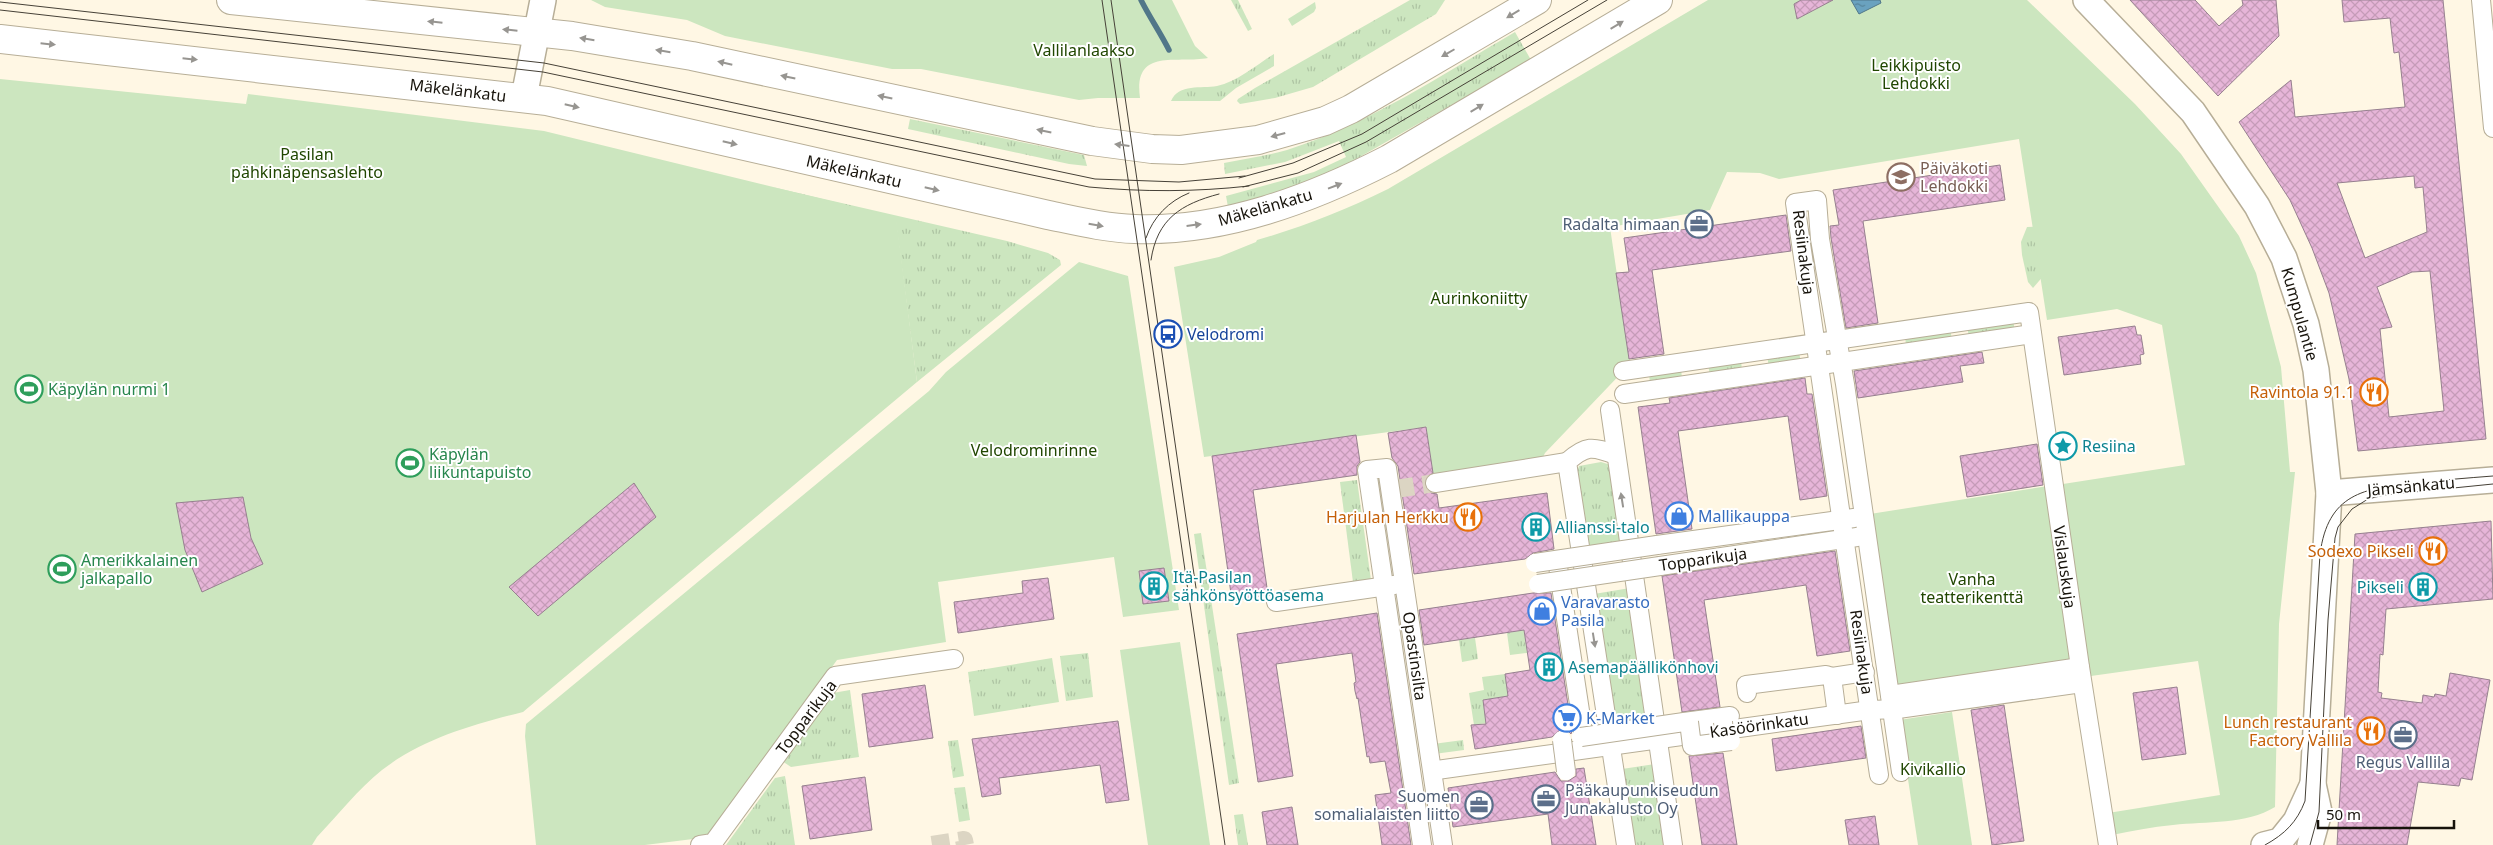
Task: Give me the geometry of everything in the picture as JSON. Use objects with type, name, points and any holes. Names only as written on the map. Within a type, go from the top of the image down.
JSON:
[{"type":"main road","points":[[231,0],[537,33],[692,56],[1092,141],[1182,150],[1258,140],[1343,113],[1537,0]]},
{"type":"main road","points":[[524,98],[543,0]]},
{"type":"main road","name":"Mäkelänkatu","points":[[0,39],[546,100],[1098,225],[1146,229],[1192,226],[1226,221],[1256,213],[1345,182],[1389,159],[1658,0]]},
{"type":"main road","name":"Kumpulantie","points":[[2086,0],[2193,112],[2208,132],[2257,206],[2284,258],[2306,324],[2316,370],[2329,493],[2314,784],[2319,812],[2310,845]]},
{"type":"main road","name":"Jämsänkatu","points":[[2329,493],[2493,480]]},
{"type":"main road","points":[[2264,845],[2280,841],[2296,820],[2314,784]]},
{"type":"street","points":[[2481,0],[2493,128]]},
{"type":"street","name":"Resiinakuja","points":[[1817,200],[1820,239],[1837,339],[1854,442],[1891,702],[1889,767],[1871,715],[1824,387],[1795,203],[1817,200]]},
{"type":"street","name":"Vislauskuja","points":[[1891,331],[2029,312],[2081,675],[2108,845]]},
{"type":"street","points":[[1622,371],[1734,352],[1754,352],[1891,331],[1894,354]]},
{"type":"street","points":[[1624,394],[2032,334]]},
{"type":"street","points":[[1754,352],[1757,374]]},
{"type":"street","points":[[1694,360],[1697,383]]},
{"type":"street","points":[[1610,410],[1673,845]]},
{"type":"street","points":[[1832,445],[1854,442]]},
{"type":"street","points":[[1435,483],[1567,462],[1579,452],[1588,448],[1597,448],[1616,455]]},
{"type":"street","points":[[1567,462],[1626,845]]},
{"type":"street","name":"Opastinsilta","points":[[1422,845],[1367,470],[1387,468],[1393,489],[1408,604],[1444,817],[1443,845]]},
{"type":"street","name":"Topparikuja","points":[[1535,564],[1656,545],[1864,517]]},
{"type":"street","name":"Topparikuja","points":[[1538,584],[1867,536]]},
{"type":"street","points":[[1656,545],[1659,566]]},
{"type":"street","points":[[1604,553],[1607,574]]},
{"type":"street","points":[[1557,560],[1584,737]]},
{"type":"street","points":[[1276,602],[1404,578]]},
{"type":"street","points":[[1387,607],[1408,604]]},
{"type":"street","name":"Topparikuja","points":[[709,844],[835,676],[954,659]]},
{"type":"street","points":[[1747,693],[1746,685],[1812,675],[1832,677],[1865,672]]},
{"type":"street","name":"Kasöörinkatu","points":[[1683,720],[1692,746],[1871,715],[1891,702],[2081,675]]},
{"type":"street","points":[[1832,677],[1837,714]]},
{"type":"street","name":"Kasöörinkatu","points":[[1410,763],[1434,763],[1610,745],[1837,714],[1871,715]]},
{"type":"street","name":"Kasöörinkatu","points":[[1434,763],[1683,720],[1726,716],[1735,740]]},
{"type":"street","points":[[1562,740],[1566,771]]},
{"type":"street","points":[[1417,807],[1444,817]]},
{"type":"green space","name":"Vallilanlaakso","points":[[591,0],[1172,0],[1195,46],[1208,58],[1159,61],[1150,65],[1143,71],[1140,82],[1140,98],[1079,100],[921,69],[892,69],[725,36],[687,20],[605,7]]},
{"type":"green space","points":[[1231,0],[1238,0],[1252,29],[1248,31]]},
{"type":"green space","points":[[1410,0],[1445,0],[1436,14],[1313,87],[1275,98],[1240,104],[1237,101],[1255,88]]},
{"type":"green space","name":"Aurinkoniitty","points":[[1708,0],[2027,0],[2135,104],[2181,154],[2239,236],[2256,273],[2281,367],[2290,472],[2295,472],[2279,624],[2275,807],[2264,813],[2239,820],[2165,826],[2112,835],[2108,813],[2220,795],[2198,661],[2091,676],[2087,662],[2063,484],[2185,465],[2162,325],[2117,309],[2047,320],[2019,139],[1779,179],[1760,173],[1727,172],[1710,210],[1610,227],[1630,364],[1545,453],[1542,459],[1433,475],[1426,427],[1204,457],[1174,267],[1219,257],[1257,240],[1324,218],[1388,189]]},
{"type":"green space","points":[[1315,2],[1316,8],[1314,12],[1292,26],[1288,19]]},
{"type":"green space","points":[[1515,32],[1531,60],[1349,163],[1301,186],[1228,207],[1226,196],[1314,172],[1346,157],[1339,141],[1285,162],[1225,174],[1224,163],[1287,150],[1347,127],[1376,113]]},
{"type":"green space","points":[[1274,54],[1274,66],[1236,88],[1220,101],[1171,101],[1179,91],[1185,89],[1217,86],[1232,81]]},
{"type":"green space","name":"Käpylän liikuntapuisto","points":[[0,79],[246,104],[248,94],[544,131],[896,217],[917,382],[523,712],[449,734],[398,759],[382,770],[348,802],[312,845],[0,845]]},
{"type":"green space","points":[[910,119],[1084,155],[1087,166],[1069,164],[908,129]]},
{"type":"green space","points":[[772,187],[1007,241],[1048,253],[1060,260],[1061,265],[917,382],[896,222]]},
{"type":"green space","points":[[2049,226],[2045,274],[2033,288],[2028,282],[2021,242],[2027,227]]},
{"type":"green space","name":"Velodrominrinne","points":[[1079,262],[1128,276],[1179,610],[1123,617],[1114,557],[938,582],[946,642],[837,660],[709,837],[645,845],[536,845],[525,736],[526,724],[929,391],[946,372]]},
{"type":"green space","points":[[2013,320],[2015,331],[1969,337],[1967,326]]},
{"type":"green space","points":[[1950,328],[1952,340],[1906,346],[1905,335]]},
{"type":"green space","points":[[1799,352],[1801,363],[1769,367],[1767,356]]},
{"type":"green space","points":[[1741,360],[1742,371],[1710,375],[1708,365]]},
{"type":"green space","points":[[1681,368],[1682,379],[1650,384],[1649,373]]},
{"type":"green space","points":[[1601,462],[1611,465],[1622,543],[1587,548],[1576,476],[1579,466]]},
{"type":"green space","points":[[1357,480],[1371,580],[1353,582],[1340,482]]},
{"type":"green space","name":"Vanha teatterikenttä","points":[[2048,486],[2073,661],[1895,690],[1870,514]]},
{"type":"green space","points":[[1201,533],[1239,783],[1229,785],[1194,534]]},
{"type":"green space","points":[[1630,588],[1650,720],[1613,725],[1594,594]]},
{"type":"green space","points":[[1524,630],[1527,653],[1510,655],[1507,633]]},
{"type":"green space","points":[[1475,638],[1478,659],[1462,662],[1459,640]]},
{"type":"green space","points":[[1180,642],[1210,845],[1148,845],[1120,650]]},
{"type":"green space","points":[[1088,653],[1093,697],[1066,701],[1060,656]]},
{"type":"green space","points":[[1052,658],[1059,702],[974,716],[968,672]]},
{"type":"green space","points":[[1505,674],[1508,696],[1483,700],[1486,723],[1474,725],[1469,693],[1484,690],[1482,677]]},
{"type":"green space","points":[[850,690],[859,757],[791,767],[779,759],[833,693]]},
{"type":"green space","name":"Kivikallio","points":[[1952,712],[1972,845],[1918,845],[1899,720]]},
{"type":"green space","points":[[958,740],[964,776],[953,778],[948,741]]},
{"type":"green space","points":[[1463,740],[1464,750],[1434,754],[1433,744]]},
{"type":"green space","points":[[1655,764],[1667,845],[1635,845],[1622,769]]},
{"type":"green space","points":[[785,776],[795,845],[726,845],[775,778]]},
{"type":"green space","points":[[965,787],[970,820],[959,822],[954,788]]},
{"type":"green space","points":[[1243,814],[1248,845],[1238,845],[1234,815]]},
{"type":"water","points":[[1851,0],[1880,0],[1881,3],[1859,14]]},
{"type":"building","points":[[1801,0],[1833,0],[1797,19],[1794,4]]},
{"type":"building","points":[[2130,0],[2195,0],[2219,26],[2243,5],[2242,0],[2276,0],[2279,36],[2218,96]]},
{"type":"building","points":[[2342,0],[2443,0],[2486,439],[2358,451],[2349,379],[2329,293],[2312,248],[2290,200],[2239,122],[2291,80],[2295,117],[2405,107],[2399,52],[2394,53],[2390,18],[2344,22]],"holes":[[[2414,176],[2415,188],[2423,187],[2427,232],[2365,258],[2337,183]],[[2430,271],[2444,411],[2389,417],[2380,329],[2392,327],[2377,287],[2412,272]]]},
{"type":"building","points":[[2000,165],[2005,200],[1863,221],[1878,323],[1846,328],[1831,238],[1830,226],[1839,225],[1833,190]]},
{"type":"building","points":[[1786,215],[1791,251],[1652,270],[1664,354],[1629,359],[1616,273],[1629,272],[1624,238]]},
{"type":"building","points":[[2135,326],[2137,335],[2141,335],[2144,354],[2140,355],[2141,364],[2064,375],[2058,337]]},
{"type":"building","points":[[1982,352],[1984,363],[1960,366],[1963,382],[1858,398],[1854,371]]},
{"type":"building","points":[[1805,378],[1807,394],[1812,394],[1827,496],[1800,500],[1788,416],[1678,431],[1692,529],[1656,534],[1638,407],[1670,403],[1669,398]]},
{"type":"building","points":[[1426,427],[1433,473],[1425,479],[1425,485],[1431,493],[1437,494],[1439,508],[1547,493],[1554,549],[1533,553],[1525,559],[1414,574],[1398,466],[1392,458],[1388,433]]},
{"type":"building","points":[[1356,435],[1360,462],[1357,466],[1357,475],[1253,490],[1268,595],[1232,601],[1212,456]]},
{"type":"building","points":[[2037,444],[2043,485],[1967,497],[1960,456]]},
{"type":"building","points":[[634,483],[656,517],[538,616],[509,587]]},
{"type":"building","points":[[243,497],[251,538],[263,564],[202,592],[185,550],[176,503]]},
{"type":"building","points":[[2491,521],[2493,599],[2386,609],[2383,655],[2380,654],[2378,692],[2382,693],[2381,698],[2422,703],[2423,695],[2434,697],[2435,694],[2446,696],[2450,673],[2490,680],[2472,780],[2461,778],[2459,786],[2418,782],[2407,845],[2337,845],[2355,534]]},
{"type":"building","points":[[1835,551],[1850,651],[1817,656],[1806,585],[1704,600],[1720,707],[1682,712],[1662,576]]},
{"type":"building","name":"Itä-Pasilan sähkönsyöttöasema","points":[[1164,568],[1169,601],[1143,604],[1139,571]]},
{"type":"building","points":[[1048,578],[1054,619],[958,633],[954,602],[1023,593],[1022,581]]},
{"type":"building","name":"Asemapäällikönhovi","points":[[1533,593],[1551,593],[1571,734],[1567,730],[1560,730],[1552,737],[1475,749],[1471,725],[1486,724],[1483,700],[1508,696],[1505,674],[1530,670],[1524,630],[1424,645],[1419,610]]},
{"type":"building","points":[[1377,613],[1411,845],[1382,845],[1375,795],[1391,793],[1385,761],[1370,763],[1369,756],[1367,757],[1358,698],[1355,691],[1354,683],[1356,682],[1352,653],[1276,664],[1293,776],[1258,782],[1237,634]]},
{"type":"building","points":[[925,685],[933,738],[869,747],[862,694]]},
{"type":"building","points":[[2177,687],[2186,754],[2142,760],[2133,693]]},
{"type":"building","points":[[2004,705],[2024,841],[1992,845],[1971,710]]},
{"type":"building","points":[[1118,721],[1129,800],[1106,803],[1100,765],[999,778],[1001,794],[982,797],[972,739]]},
{"type":"building","points":[[1861,726],[1866,758],[1776,771],[1772,739]]},
{"type":"building","points":[[1723,753],[1737,845],[1702,845],[1689,756]]},
{"type":"building","points":[[1584,768],[1596,845],[1552,845],[1548,814],[1453,827],[1448,788],[1555,772],[1561,781],[1568,781],[1576,776],[1576,769]]},
{"type":"building","points":[[865,777],[872,830],[810,839],[802,786]]},
{"type":"building","points":[[1292,807],[1298,845],[1267,845],[1262,812]]},
{"type":"building","points":[[1875,816],[1879,845],[1849,845],[1845,820]]},
{"type":"waterway","points":[[1141,0],[1169,50]]},
{"type":"tunnel","points":[[1396,489],[1435,483]]},
{"type":"tunnel","points":[[932,845],[964,840],[965,845]]},
{"type":"tram line","points":[[1102,0],[1225,845]]},
{"type":"tram line","points":[[1111,0],[1196,588]]},
{"type":"tram line","points":[[1239,178],[1293,163],[1362,134],[1588,0]]},
{"type":"tram line","points":[[1243,187],[1298,173],[1366,142],[1607,0]]},
{"type":"tram line","points":[[0,2],[544,63],[1095,179],[1179,182],[1245,176]]},
{"type":"tram line","points":[[0,10],[543,72],[1089,187],[1169,191],[1249,186]]},
{"type":"tram line","points":[[1146,238],[1153,223],[1168,205],[1189,193]]},
{"type":"tram line","points":[[1151,260],[1159,234],[1173,215],[1182,208],[1219,194]]},
{"type":"tram line","points":[[2265,845],[2290,827],[2305,801],[2320,554],[2324,534],[2331,518],[2340,506],[2364,492],[2397,485],[2493,476]]},
{"type":"tram line","points":[[2310,845],[2319,812],[2328,620],[2335,538],[2338,527],[2352,509],[2368,499],[2384,495],[2493,484]]},
{"type":"place","name":"Päiväkoti Lehdokki","points":[[1901,177]]},
{"type":"place","name":"Radalta himaan","points":[[1699,224]]},
{"type":"place","name":"Velodromi","points":[[1168,334]]},
{"type":"place","name":"Käpylän nurmi 1","points":[[29,389]]},
{"type":"place","name":"Ravintola 91.1","points":[[2374,392]]},
{"type":"place","name":"Resiina","points":[[2063,446]]},
{"type":"place","name":"Käpylän liikuntapuisto","points":[[410,463]]},
{"type":"place","name":"Mallikauppa","points":[[1679,516]]},
{"type":"place","name":"Harjulan Herkku","points":[[1468,517]]},
{"type":"place","name":"Allianssi-talo","points":[[1536,527]]},
{"type":"place","name":"Sodexo Pikseli","points":[[2433,551]]},
{"type":"place","name":"Amerikkalainen jalkapallo","points":[[62,569]]},
{"type":"place","name":"Itä-Pasilan sähkönsyöttöasema","points":[[1154,586]]},
{"type":"place","name":"Pikseli","points":[[2423,587]]},
{"type":"place","name":"Varavarasto Pasila","points":[[1542,611]]},
{"type":"place","name":"Asemapäällikönhovi","points":[[1549,667]]},
{"type":"place","name":"K-Market","points":[[1567,718]]},
{"type":"place","name":"Lunch restaurant Factory Vallila","points":[[2371,731]]},
{"type":"place","name":"Regus Vallila","points":[[2403,735]]},
{"type":"place","name":"Pääkaupunkiseudun Junakalusto Oy","points":[[1546,799]]},
{"type":"place","name":"Suomen somalialaisten liitto","points":[[1479,805]]},
{"type":"park label","name":"Leikkipuisto Lehdokki","points":[[1916,74]]},
{"type":"park label","name":"Pasilan pähkinäpensaslehto","points":[[307,163]]}]
